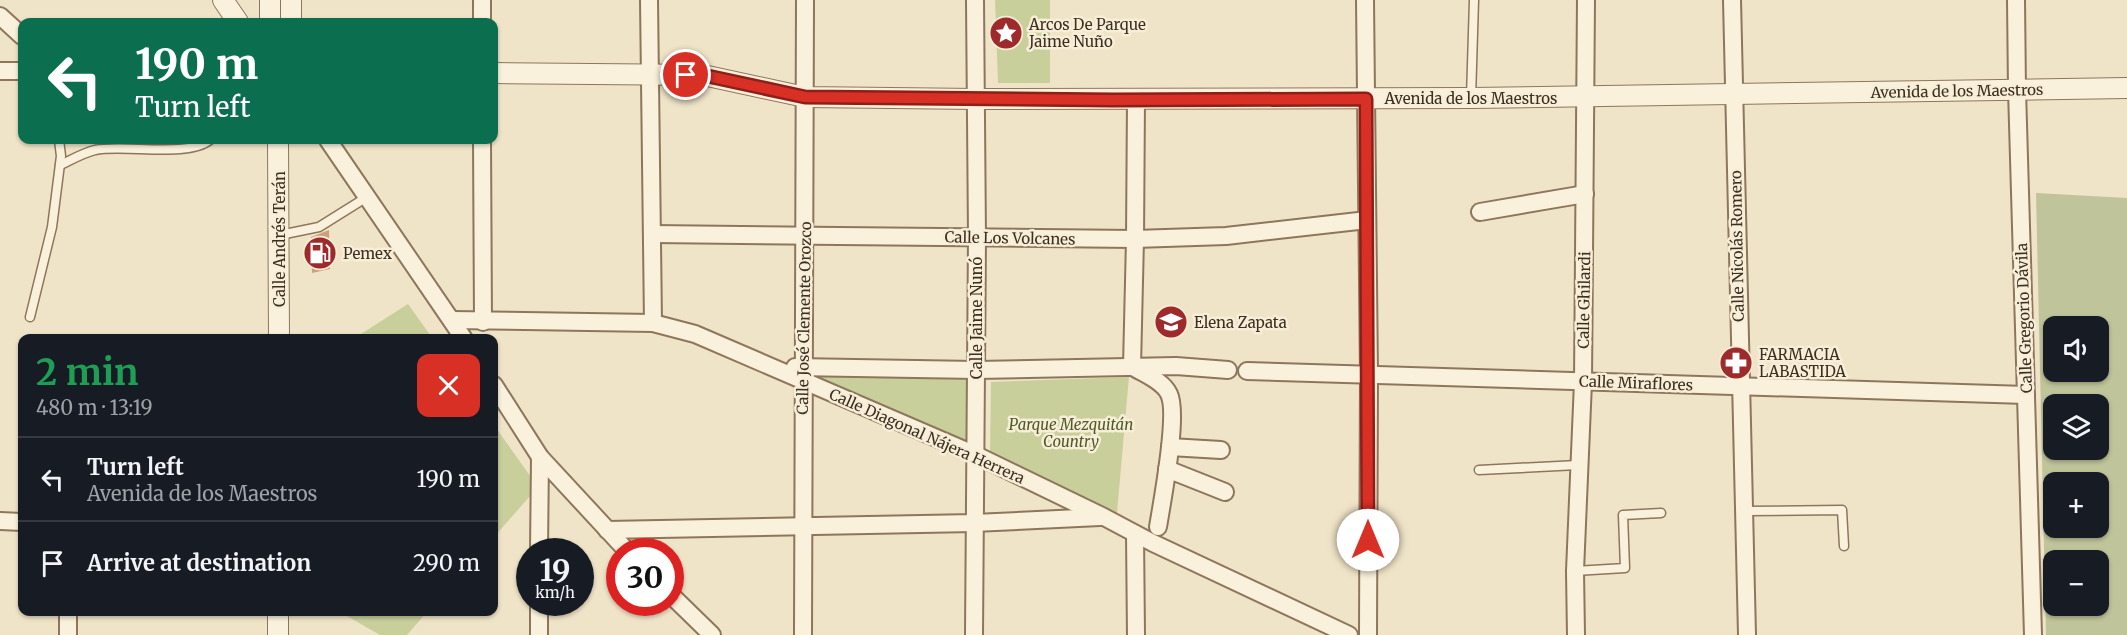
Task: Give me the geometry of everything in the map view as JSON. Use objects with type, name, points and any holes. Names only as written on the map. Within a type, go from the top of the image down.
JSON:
[{"type":"street","points":[[223,0],[235,18]]},
{"type":"street","points":[[270,0],[270,18]]},
{"type":"street","points":[[291,0],[291,18]]},
{"type":"street","points":[[482,0],[482,18]]},
{"type":"street","points":[[649,0],[653,323]]},
{"type":"street","name":"Calle José Clemente Orozco","points":[[803,635],[805,0]]},
{"type":"street","name":"Calle Jaime Nunó","points":[[974,635],[977,237],[975,0]]},
{"type":"street","points":[[1365,0],[1369,375],[1368,635]]},
{"type":"street","name":"Calle Ghilardi","points":[[1576,635],[1575,572],[1582,382],[1585,194],[1586,0]]},
{"type":"street","name":"Calle Nicolás Romero","points":[[1732,0],[1747,635]]},
{"type":"street","name":"Calle Gregorio Dávila","points":[[2016,0],[2033,635]]},
{"type":"street","points":[[0,16],[18,32]]},
{"type":"street","points":[[0,71],[18,71]]},
{"type":"street","name":"Avenida de los Maestros","points":[[498,73],[703,75],[805,97],[976,99],[1585,97],[2127,88]]},
{"type":"street","points":[[1132,367],[1136,100]]},
{"type":"street","name":"Calle Andrés Terán","points":[[278,144],[279,334]]},
{"type":"street","points":[[331,144],[461,334]]},
{"type":"street","points":[[482,144],[483,322]]},
{"type":"street","points":[[1480,212],[1585,194]]},
{"type":"street","name":"Calle Los Volcanes","points":[[652,234],[1135,239],[1226,237],[1368,220]]},
{"type":"street","name":"Calle Diagonal Nájera Herrera","points":[[452,320],[653,323],[695,334],[770,366],[804,375],[976,455],[1135,534],[1349,635]]},
{"type":"street","points":[[804,375],[1176,366],[1228,370]]},
{"type":"street","points":[[1132,367],[1162,385],[1169,394],[1172,406],[1170,447],[1158,527]]},
{"type":"street","name":"Calle Miraflores","points":[[1246,371],[2026,395]]},
{"type":"street","points":[[498,391],[540,457],[615,538]]},
{"type":"street","points":[[1170,447],[1221,450]]},
{"type":"street","points":[[539,538],[540,457]]},
{"type":"street","points":[[1167,469],[1226,492]]},
{"type":"street","points":[[607,530],[974,523],[1104,517]]},
{"type":"street","points":[[0,521],[18,522]]},
{"type":"street","points":[[1135,534],[1136,635]]},
{"type":"street","points":[[684,608],[712,635]]},
{"type":"street","points":[[68,616],[68,635]]},
{"type":"street","points":[[278,616],[278,635]]},
{"type":"street","points":[[539,616],[539,635]]},
{"type":"lane","points":[[1471,98],[1474,0]]},
{"type":"lane","points":[[30,317],[51,227],[61,156],[60,144]]},
{"type":"lane","points":[[60,165],[93,151],[187,148],[202,144]]},
{"type":"lane","points":[[280,235],[319,227],[368,197]]},
{"type":"lane","points":[[1479,470],[1578,465]]},
{"type":"lane","points":[[1744,511],[1842,510],[1844,546]]},
{"type":"lane","points":[[1575,572],[1625,568],[1623,515],[1660,513]]},
{"type":"green space","points":[[995,0],[1050,0],[1050,83],[998,83]]},
{"type":"green space","points":[[2036,193],[2127,198],[2127,635],[2046,635],[2046,616],[2109,616],[2109,550],[2044,550],[2044,538],[2109,538],[2109,472],[2043,472],[2043,502]]},
{"type":"green space","points":[[408,304],[429,334],[361,334]]},
{"type":"green space","name":"Parque Mezquitán Country","points":[[810,374],[969,380],[969,445],[810,380]]},
{"type":"green space","name":"Parque Mezquitán Country","points":[[1129,377],[1117,513],[990,451],[991,382]]},
{"type":"green space","points":[[498,431],[538,487],[498,532]]},
{"type":"green space","points":[[347,616],[424,616],[407,635],[380,635]]},
{"type":"building","name":"Pemex","points":[[329,230],[330,269],[312,273],[311,237]]},
{"type":"place","name":"Arcos De Parque Jaime Nuño","points":[[1006,33]]},
{"type":"place","name":"Pemex","points":[[320,253]]},
{"type":"place","name":"Elena Zapata","points":[[1171,322]]},
{"type":"place","name":"FARMACIA LABASTIDA","points":[[1736,363]]},
{"type":"route","points":[[686,75],[703,75],[805,97],[1113,100],[1366,99],[1368,540]]}]
